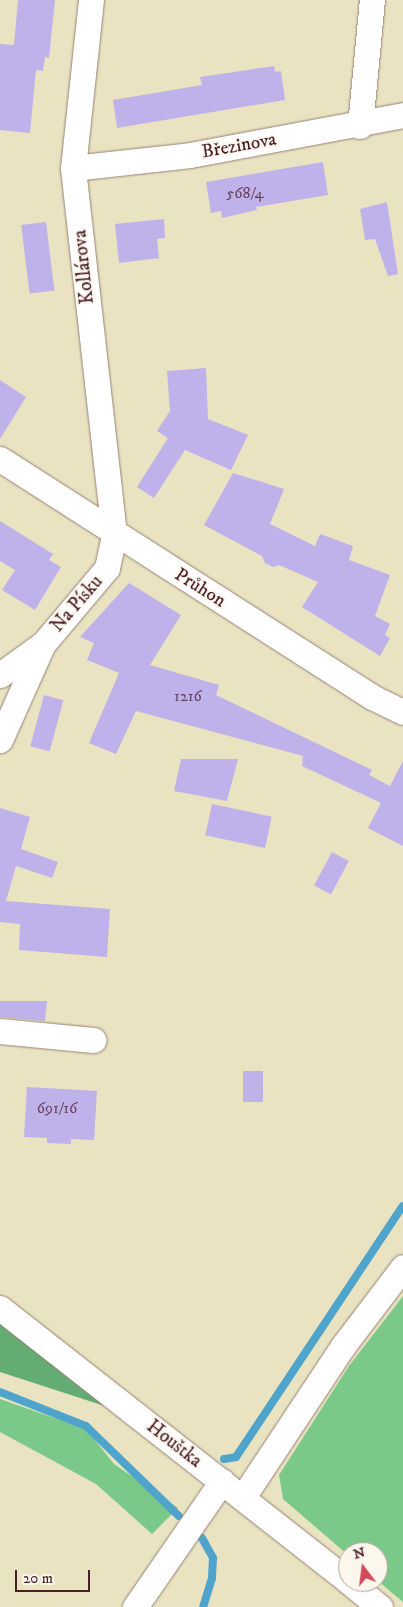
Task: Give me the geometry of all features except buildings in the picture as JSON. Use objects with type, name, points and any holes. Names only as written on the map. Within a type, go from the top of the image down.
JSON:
[{"type":"street","name":"Kollárova","points":[[91,0],[73,168],[114,534]]},
{"type":"street","points":[[360,126],[372,0]]},
{"type":"street","name":"Březinova","points":[[73,168],[190,155],[360,126],[403,115]]},
{"type":"street","name":"Průhon","points":[[0,458],[114,534],[372,697],[403,712]]},
{"type":"street","name":"Na Písku","points":[[0,675],[42,644],[107,568],[114,534]]},
{"type":"street","name":"Na Písku","points":[[0,740],[42,644]]},
{"type":"street","points":[[0,1031],[94,1040]]},
{"type":"street","points":[[242,1497],[343,1346],[403,1267]]},
{"type":"street","name":"Houštka","points":[[0,1308],[338,1574]]},
{"type":"street","points":[[135,1607],[222,1482]]},
{"type":"street","name":"Houštka","points":[[361,1592],[380,1607]]},
{"type":"green space","points":[[403,1296],[403,1602],[388,1589],[388,1542],[338,1542],[338,1546],[283,1499],[279,1475],[349,1366]]},
{"type":"green space","points":[[0,1324],[120,1411],[0,1372]]},
{"type":"green space","points":[[0,1399],[86,1429],[114,1464],[178,1508],[152,1534],[96,1484],[0,1432]]},
{"type":"waterway","points":[[224,1459],[236,1457],[403,1206]]},
{"type":"waterway","points":[[0,1392],[86,1426],[179,1516]]},
{"type":"waterway","points":[[202,1538],[213,1558],[212,1578],[203,1607]]}]
